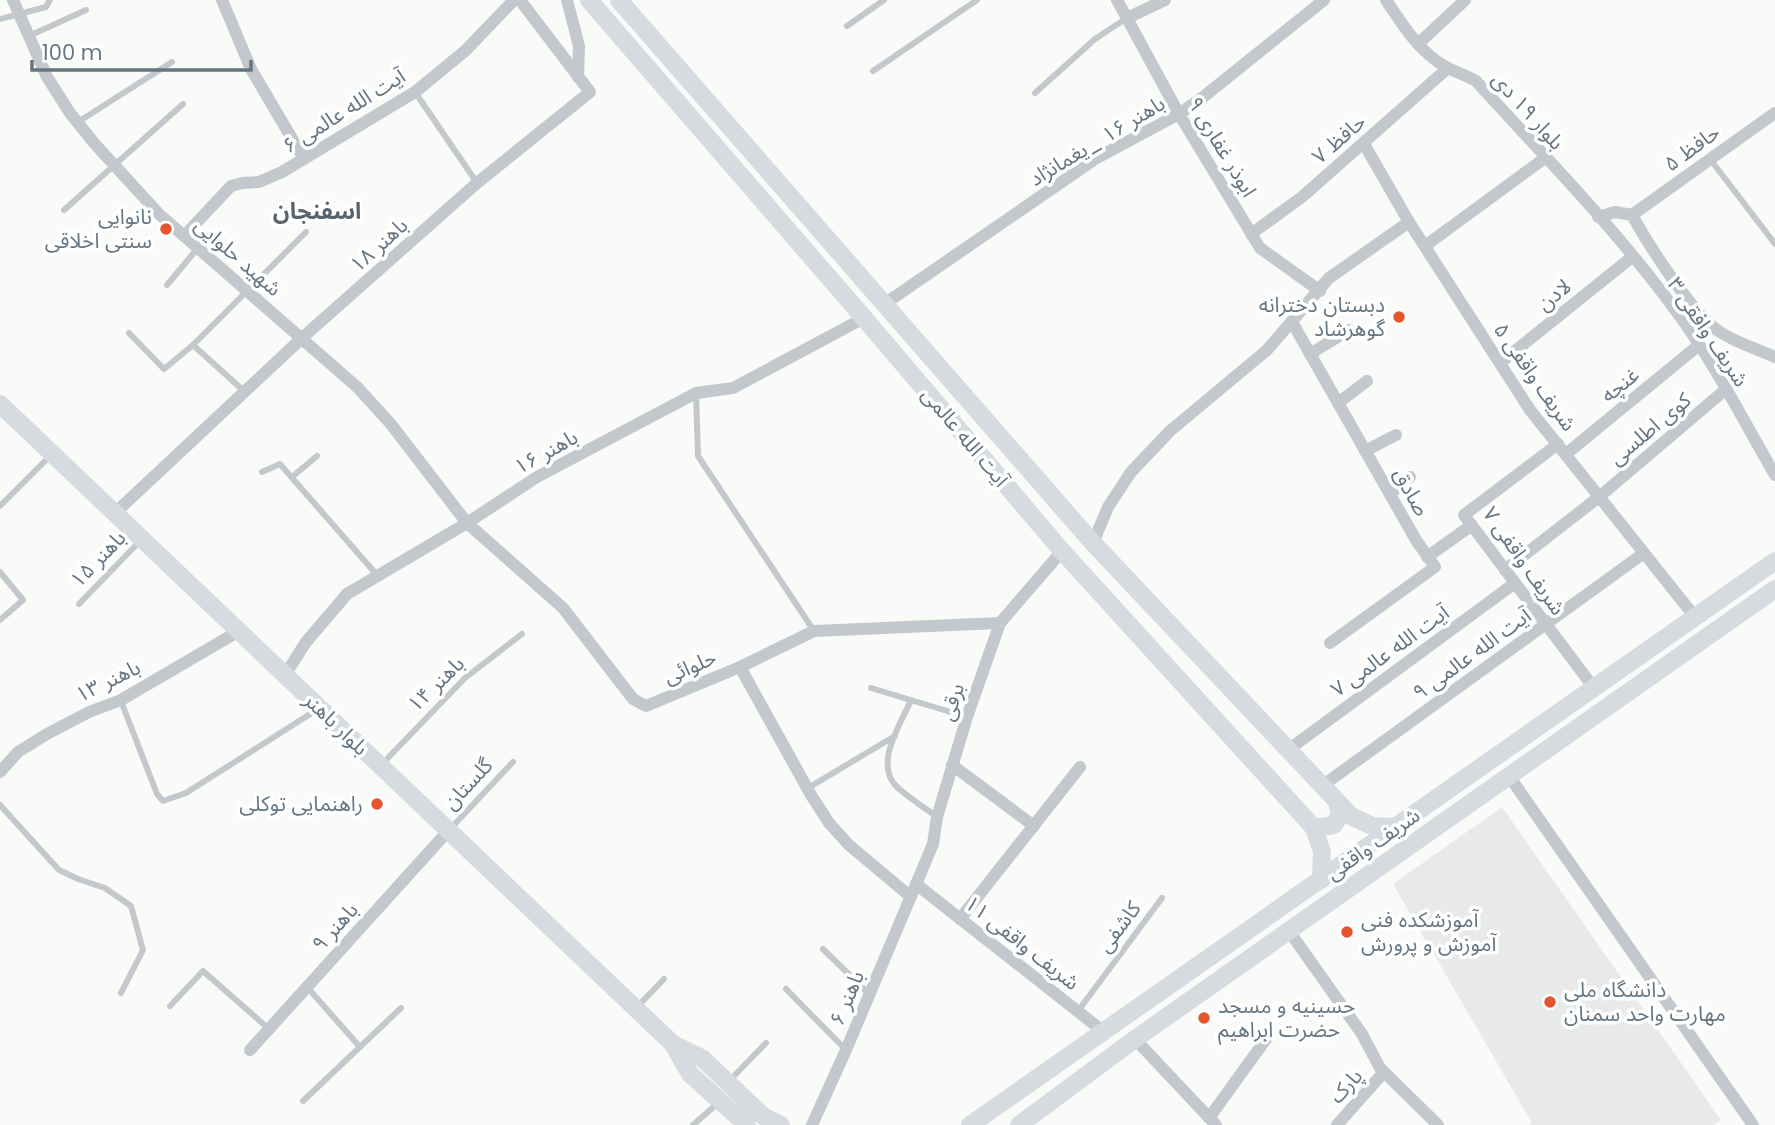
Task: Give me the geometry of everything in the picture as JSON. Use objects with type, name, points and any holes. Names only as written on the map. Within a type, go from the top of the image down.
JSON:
[{"type":"main road","name":"آیت الله عالمی","points":[[589,0],[1062,551],[1314,828],[1322,852],[1321,880]]},
{"type":"main road","name":"آیت الله عالمی","points":[[619,0],[1093,543],[1351,816],[1372,826],[1396,827]]},
{"type":"main road","points":[[602,14],[619,0]]},
{"type":"main road","name":"بلوار باهنر","points":[[0,404],[636,1008],[673,1044],[690,1074],[747,1125]]},
{"type":"main road","name":"شریف واقفی","points":[[970,1125],[1775,561]]},
{"type":"main road","name":"شریف واقفی","points":[[1019,1125],[1135,1039],[1775,589]]},
{"type":"main road","points":[[1695,617],[1708,636]]},
{"type":"main road","points":[[1314,828],[1334,825],[1340,814],[1337,802]]},
{"type":"main road","name":"بلوار باهنر","points":[[673,1044],[702,1058],[763,1116],[781,1125]]},
{"type":"street","name":"شهید حلوایی","points":[[13,0],[47,77],[78,122],[116,166],[159,214],[366,396],[467,523]]},
{"type":"street","points":[[222,0],[251,69],[303,159]]},
{"type":"street","name":"آیت الله عالمی ۶","points":[[184,236],[231,186],[259,182],[415,92],[464,51],[514,0]]},
{"type":"street","points":[[520,0],[578,77]]},
{"type":"street","points":[[567,0],[579,46],[578,77]]},
{"type":"street","name":"ابوذر غفاری ۹","points":[[1117,0],[1179,114],[1260,248],[1320,291]]},
{"type":"street","points":[[1127,18],[1165,0]]},
{"type":"street","name":"باهنر ۱۶ _یغمانژاد","points":[[883,305],[1095,159],[1179,114],[1324,0]]},
{"type":"street","points":[[1386,0],[1418,44],[1465,0]]},
{"type":"street","name":"بلوار ۱۹ دی","points":[[1418,44],[1448,68],[1476,81],[1598,217]]},
{"type":"street","name":"حافظ ۷","points":[[1251,234],[1302,197],[1448,68]]},
{"type":"street","name":"باهنر ۱۸","points":[[115,513],[302,338],[477,183],[590,92],[578,77]]},
{"type":"street","name":"حافظ ۵","points":[[1632,215],[1775,113]]},
{"type":"street","name":"شریف واقفی ۵","points":[[1364,144],[1409,222],[1530,410],[1695,617]]},
{"type":"street","points":[[1425,246],[1545,158]]},
{"type":"street","points":[[1598,217],[1615,212],[1632,215],[1646,240],[1705,321],[1721,333],[1775,357]]},
{"type":"street","name":"شریف وافقی ۳","points":[[1598,217],[1674,309],[1699,345],[1775,475]]},
{"type":"street","points":[[1093,543],[1108,507],[1131,472],[1170,431],[1267,350],[1329,278],[1409,222]]},
{"type":"street","name":"لادن","points":[[1500,363],[1632,257]]},
{"type":"street","name":"باهنر ۱۶","points":[[285,675],[306,642],[347,594],[467,523],[537,477],[696,393],[733,388],[864,318]]},
{"type":"street","name":"صادق","points":[[1292,322],[1427,557]]},
{"type":"street","points":[[1310,354],[1349,330]]},
{"type":"street","name":"غنچه","points":[[1562,449],[1699,345]]},
{"type":"street","points":[[1338,402],[1367,381]]},
{"type":"street","name":"کوی اطلسی","points":[[1505,570],[1599,496],[1725,390]]},
{"type":"street","points":[[1365,451],[1396,435]]},
{"type":"street","name":"شریف واقفی ۷","points":[[1562,449],[1464,515],[1594,688]]},
{"type":"street","points":[[1390,494],[1410,477]]},
{"type":"street","name":"حلوائی","points":[[467,523],[563,608],[633,699],[646,706],[740,667],[814,631],[1000,623]]},
{"type":"street","points":[[1330,643],[1435,567],[1427,557],[1472,525]]},
{"type":"street","name":"برقی","points":[[916,884],[933,844],[937,817],[952,765],[1000,623],[1062,551]]},
{"type":"street","name":"آیت الله عالمی ۹","points":[[1322,786],[1644,553]]},
{"type":"street","name":"آیت الله عالمی ۷","points":[[1288,750],[1515,583]]},
{"type":"street","name":"باهنر ۱۳","points":[[0,772],[19,752],[47,734],[89,712],[121,700],[239,631]]},
{"type":"street","points":[[740,667],[829,823],[849,845],[911,897]]},
{"type":"street","points":[[952,765],[1034,826]]},
{"type":"street","points":[[960,919],[1080,767]]},
{"type":"street","points":[[1509,776],[1753,1125]]},
{"type":"street","name":"باهنر ۹","points":[[250,1050],[449,830]]},
{"type":"street","name":"باهنر ۶","points":[[812,1125],[916,884]]},
{"type":"street","name":"شریف واقفی ۱۱","points":[[916,884],[1104,1032]]},
{"type":"street","points":[[1289,931],[1362,1034],[1384,1072],[1438,1125]]},
{"type":"street","points":[[1135,1039],[1212,1121],[1269,1035]]},
{"type":"street","name":"پارک","points":[[1337,1125],[1384,1072]]},
{"type":"lane","points":[[0,19],[47,7],[50,0]]},
{"type":"lane","points":[[847,26],[884,0]]},
{"type":"lane","points":[[873,71],[977,0]]},
{"type":"lane","points":[[29,36],[86,10]]},
{"type":"lane","points":[[1035,93],[1095,39],[1127,18]]},
{"type":"lane","points":[[78,122],[172,62]]},
{"type":"lane","points":[[415,92],[477,183]]},
{"type":"lane","points":[[64,210],[183,104]]},
{"type":"lane","points":[[1710,159],[1775,244]]},
{"type":"lane","points":[[129,333],[164,369],[193,345],[306,232]]},
{"type":"lane","points":[[167,285],[198,248]]},
{"type":"lane","points":[[193,345],[245,392]]},
{"type":"lane","points":[[696,393],[698,456],[814,631]]},
{"type":"lane","points":[[0,506],[52,453]]},
{"type":"lane","points":[[292,477],[317,456]]},
{"type":"lane","points":[[262,472],[280,464],[378,576]]},
{"type":"lane","name":"باهنر ۱۵","points":[[79,604],[142,539]]},
{"type":"lane","points":[[0,572],[23,600],[0,620]]},
{"type":"lane","name":"باهنر ۱۴","points":[[380,765],[465,678],[522,634]]},
{"type":"lane","points":[[871,688],[967,717]]},
{"type":"lane","points":[[121,700],[157,794],[163,801],[186,793],[319,708]]},
{"type":"lane","points":[[911,700],[887,761],[888,772],[895,785],[937,817]]},
{"type":"lane","points":[[808,789],[895,736]]},
{"type":"lane","name":"گلستان","points":[[449,830],[513,762]]},
{"type":"lane","points":[[0,805],[59,870],[106,888],[131,906],[143,950],[121,993]]},
{"type":"lane","name":"کاشفی","points":[[1078,1011],[1162,898]]},
{"type":"lane","points":[[823,949],[869,994]]},
{"type":"lane","points":[[170,1006],[203,971],[269,1029]]},
{"type":"lane","points":[[636,1008],[664,979]]},
{"type":"lane","points":[[307,987],[360,1047]]},
{"type":"lane","points":[[786,989],[846,1049]]},
{"type":"lane","points":[[303,1101],[401,1008]]},
{"type":"lane","points":[[727,1083],[766,1043]]},
{"type":"lane","points":[[693,1125],[719,1102]]},
{"type":"shaded area","name":"دانشگاه ملی مهارت واحد سمنان","points":[[1502,807],[1721,1120],[1714,1125],[1529,1125],[1532,1123],[1393,884]]},
{"type":"place","name":"نانوایی سنتی اخلاقی","points":[[166,229]]},
{"type":"place","name":"دبستان دخترانه گوهرشاد","points":[[1399,317]]},
{"type":"place","name":"راهنمایی توکلی","points":[[377,804]]},
{"type":"place","name":"آموزشکده فنی آموزش و پرورش","points":[[1347,932]]},
{"type":"place","name":"دانشگاه ملی مهارت واحد سمنان","points":[[1550,1002]]},
{"type":"place","name":"حسینیه و مسجد حضرت ابراهیم","points":[[1204,1018]]},
{"type":"district","name":"اسفنجان","points":[[317,211]]}]
